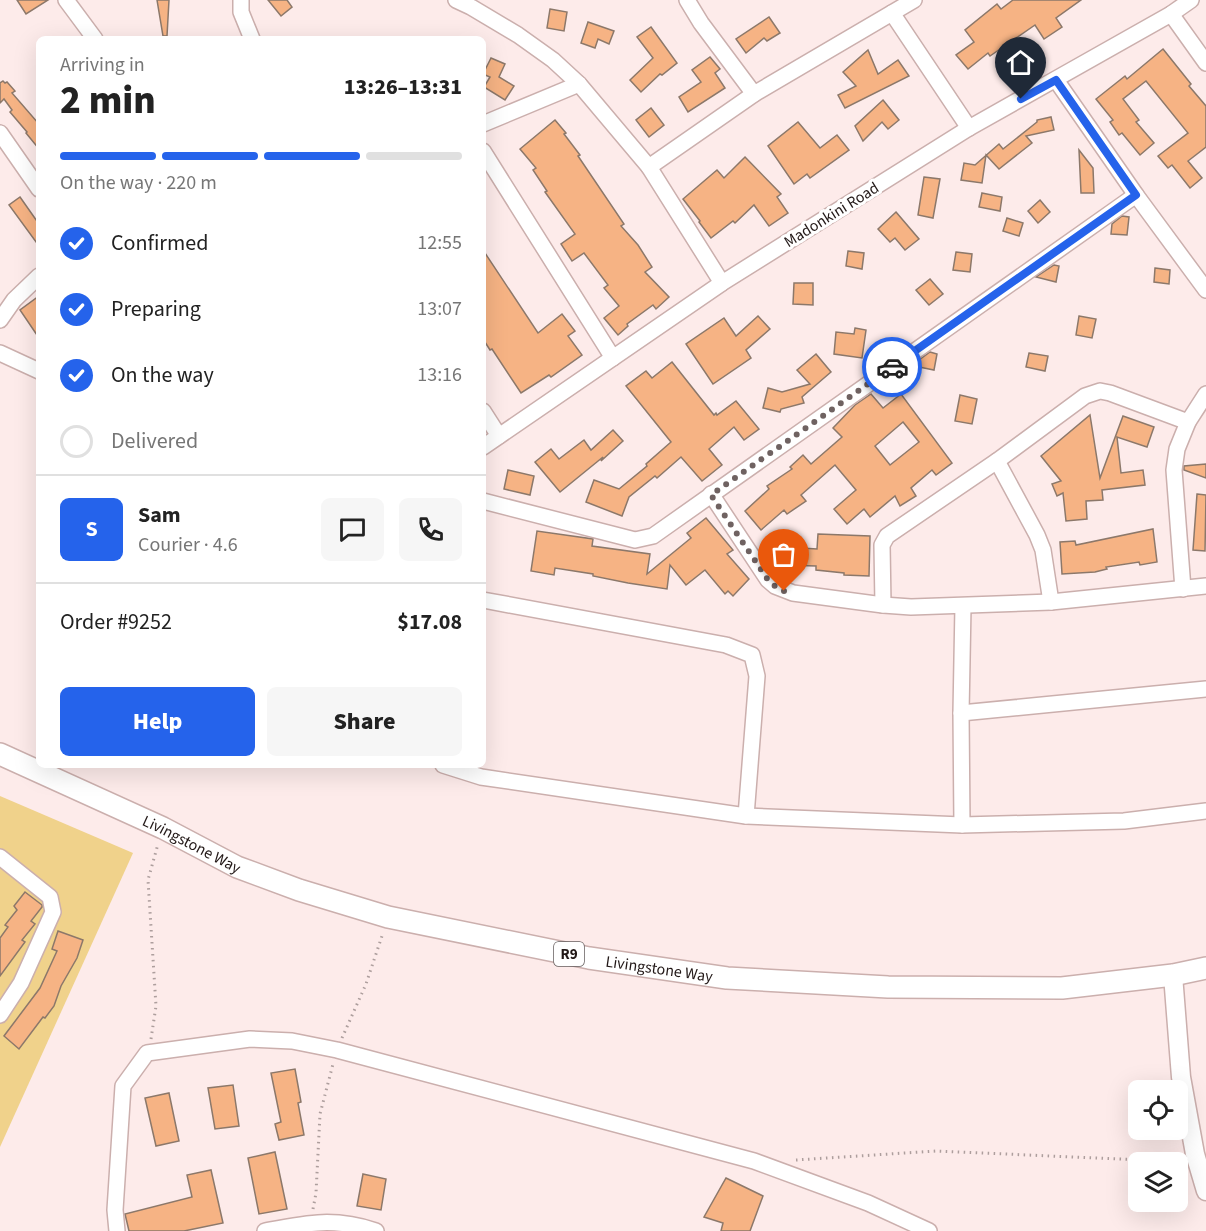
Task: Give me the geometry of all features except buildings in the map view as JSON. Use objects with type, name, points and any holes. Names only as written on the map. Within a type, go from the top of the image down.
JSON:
[{"type":"highway","name":"Livingstone Way","points":[[0,754],[164,828],[237,867],[299,890],[388,917],[589,958],[726,978],[888,987],[1062,988],[1173,975]]},
{"type":"highway","name":"R9","points":[[1173,975],[1206,969]]},
{"type":"main road","points":[[1173,975],[1181,1077],[1195,1154],[1206,1191]]},
{"type":"street","points":[[241,0],[241,12],[251,36]]},
{"type":"street","points":[[456,0],[473,4],[553,60],[579,84],[649,167],[722,282]]},
{"type":"street","points":[[687,0],[701,23],[754,94]]},
{"type":"street","points":[[649,167],[754,94],[914,0]]},
{"type":"street","name":"Madonkini Road","points":[[486,445],[722,282],[969,128],[1171,14],[1191,0]]},
{"type":"street","points":[[70,1],[93,36]]},
{"type":"street","points":[[892,13],[969,128]]},
{"type":"street","points":[[1171,14],[1206,63]]},
{"type":"street","points":[[1056,80],[1206,290]]},
{"type":"street","points":[[486,123],[579,84]]},
{"type":"street","points":[[0,133],[36,185]]},
{"type":"street","points":[[486,157],[613,358]]},
{"type":"street","points":[[486,502],[635,540],[653,536],[1136,195]]},
{"type":"street","points":[[0,320],[14,300],[36,279]]},
{"type":"street","points":[[0,353],[36,370]]},
{"type":"street","points":[[883,605],[884,540],[1079,400],[1100,391],[1110,393],[1188,422]]},
{"type":"street","points":[[1183,589],[1174,470],[1177,449],[1188,422],[1206,393]]},
{"type":"street","points":[[486,416],[499,436]]},
{"type":"street","points":[[996,461],[1043,550],[1051,602]]},
{"type":"street","points":[[711,495],[768,580],[775,586],[793,592],[883,605],[963,606],[1051,602],[1206,586]]},
{"type":"street","points":[[486,601],[726,645],[752,655],[757,676],[746,816]]},
{"type":"street","points":[[962,825],[963,606]]},
{"type":"street","points":[[961,713],[1206,689]]},
{"type":"street","points":[[452,768],[481,777],[746,816],[962,825],[1124,821],[1206,811]]},
{"type":"street","points":[[0,857],[50,897],[53,912],[21,983],[0,1015]]},
{"type":"street","points":[[117,1231],[115,1210],[123,1086],[147,1053],[250,1039],[292,1041],[337,1050],[754,1161],[868,1203],[929,1231]]},
{"type":"street","points":[[265,1231],[310,1222],[351,1223],[376,1231]]},
{"type":"path","points":[[147,1053],[153,1031],[156,1005],[148,880],[164,828]]},
{"type":"path","points":[[310,1222],[316,1193],[320,1114],[337,1050],[366,984],[388,917]]},
{"type":"path","points":[[789,1160],[936,1151],[1142,1160],[1195,1154]]},
{"type":"shaded area","points":[[0,796],[133,853],[0,1147]]},
{"type":"way so far","points":[[784,591],[768,580],[711,495],[892,367]]},
{"type":"route","points":[[892,367],[1136,195],[1056,80],[1021,99]]}]
